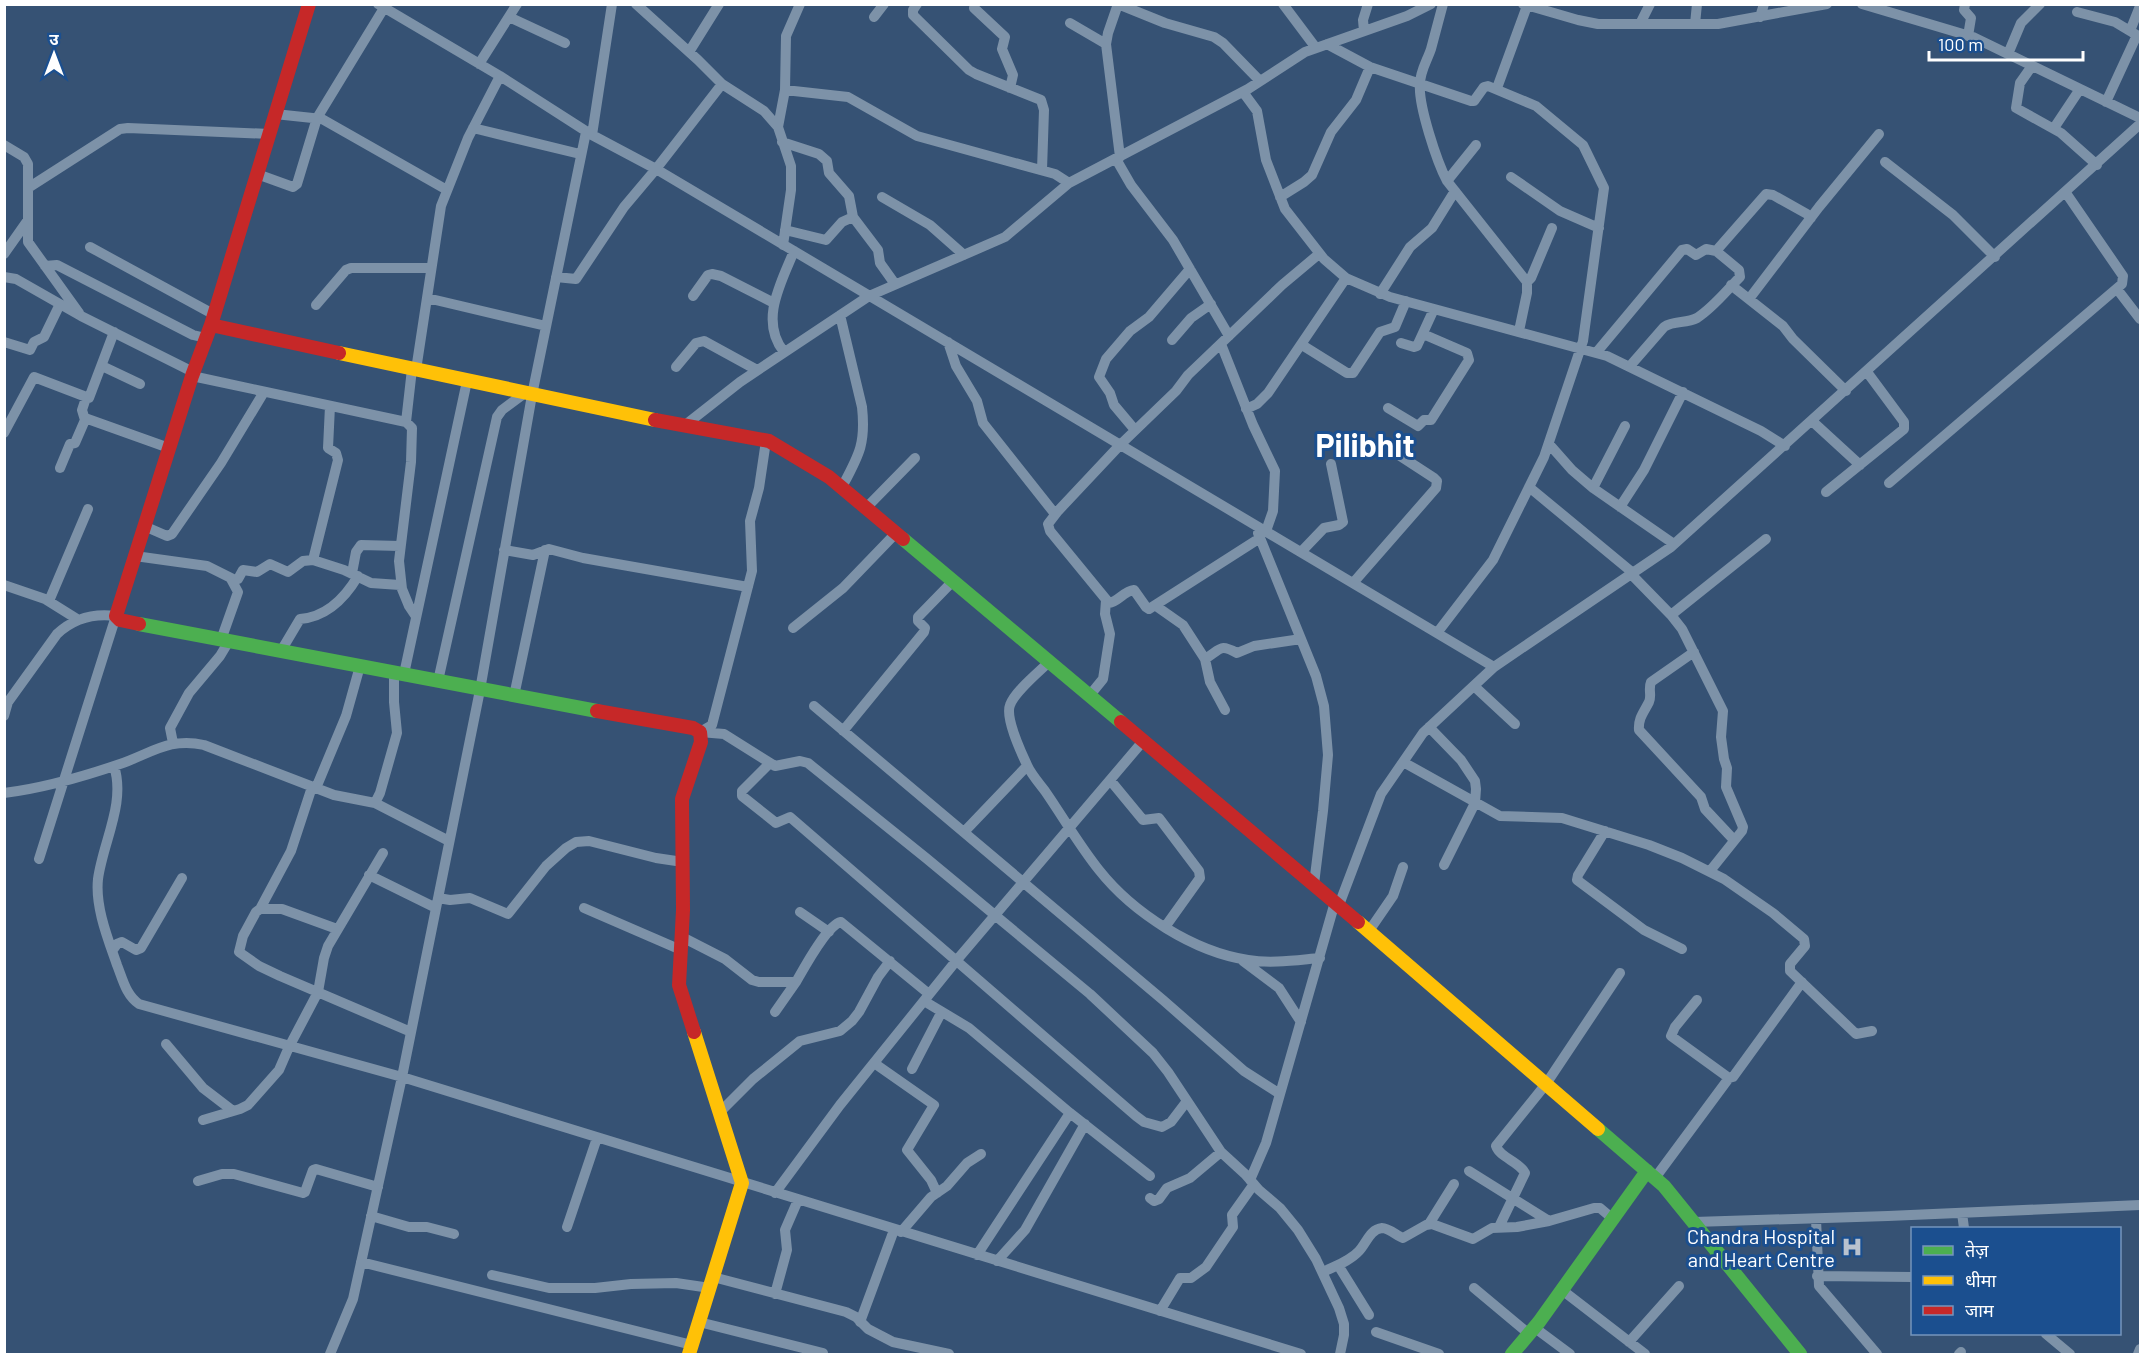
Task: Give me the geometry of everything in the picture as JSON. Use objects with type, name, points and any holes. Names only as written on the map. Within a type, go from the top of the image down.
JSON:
[{"type":"main road","points":[[309,4],[210,326],[116,616],[120,620],[480,690],[693,728],[700,732],[701,742],[682,799],[682,944],[679,985],[742,1183],[690,1350]]},
{"type":"main road","points":[[210,326],[528,394],[766,441],[829,477],[1337,903],[1651,1175],[1694,1222],[1800,1354]]},
{"type":"main road","points":[[1512,1354],[1532,1331],[1613,1219],[1651,1175]]},
{"type":"street","points":[[479,64],[517,4]]},
{"type":"street","points":[[330,1354],[353,1299],[402,1077],[480,690],[528,394],[546,326],[580,154],[589,134],[612,4]]},
{"type":"street","points":[[636,4],[722,84],[764,111],[778,127]]},
{"type":"street","points":[[689,52],[719,4]]},
{"type":"street","points":[[783,245],[791,190],[791,166],[778,127],[785,90],[786,36],[800,4]]},
{"type":"street","points":[[874,17],[884,4]]},
{"type":"street","points":[[917,4],[913,15],[962,63],[976,74],[1036,96],[1043,104],[1042,170]]},
{"type":"street","points":[[1283,4],[1316,48]]},
{"type":"street","points":[[1364,32],[1363,20],[1368,4]]},
{"type":"street","points":[[684,426],[757,370],[869,296],[1005,237],[1069,183],[1243,92],[1305,52],[1407,16],[1431,4]]},
{"type":"street","points":[[1443,4],[1423,67],[1420,84],[1424,113],[1447,181],[1527,282],[1527,293],[1519,330]]},
{"type":"street","points":[[1640,24],[1650,4]]},
{"type":"street","points":[[1695,24],[1697,4]]},
{"type":"street","points":[[1760,17],[1764,4]]},
{"type":"street","points":[[1497,88],[1525,5],[1588,22],[1718,24],[1827,4]]},
{"type":"street","points":[[1862,4],[1968,36],[2140,118]]},
{"type":"street","points":[[1965,4],[1964,10],[1971,18],[1968,36]]},
{"type":"street","points":[[2008,54],[2021,23],[2040,4]]},
{"type":"street","points":[[1260,81],[1223,43],[1214,37],[1165,23],[1118,5],[1106,44],[1118,158],[1131,185],[1173,240],[1211,304],[1225,340],[1246,409],[1275,471],[1273,511],[1263,535],[1149,609],[1134,590],[1130,590],[1111,603],[1106,600],[1050,531],[1049,522],[1120,445],[1176,391],[1188,375],[1225,340],[1282,285],[1319,254]]},
{"type":"street","points":[[256,174],[293,187],[296,186],[317,118],[381,6],[500,76],[589,134],[656,169],[1255,524],[1263,535],[1316,676],[1324,706],[1328,739],[1323,811],[1314,884]]},
{"type":"street","points":[[2106,102],[2136,34],[2140,6]]},
{"type":"street","points":[[974,8],[1005,37],[1002,49],[1013,75],[1010,88]]},
{"type":"street","points":[[2077,12],[2104,18],[2136,34]]},
{"type":"street","points":[[509,17],[565,43]]},
{"type":"street","points":[[1070,23],[1106,44]]},
{"type":"street","points":[[1327,44],[1370,67],[1472,101],[1484,87],[1497,88],[1536,106],[1583,145],[1604,188],[1581,348],[1549,444],[1492,560],[1437,633]]},
{"type":"street","points":[[2032,66],[2020,83],[2016,108],[2054,128],[2097,165]]},
{"type":"street","points":[[1280,198],[1312,175],[1331,132],[1356,100],[1370,67]]},
{"type":"street","points":[[406,422],[437,228],[447,190],[473,128],[500,76]]},
{"type":"street","points":[[555,277],[576,279],[624,207],[722,84]]},
{"type":"street","points":[[2054,128],[2080,89]]},
{"type":"street","points":[[785,90],[848,98],[917,136],[1055,174],[1069,183]]},
{"type":"street","points":[[1243,92],[1257,111],[1266,160],[1280,198],[1291,219],[1319,254],[1346,278],[1380,294],[1406,302],[1596,352],[1683,392],[1761,431],[1785,446]]},
{"type":"street","points":[[275,114],[317,118],[447,190]]},
{"type":"street","points":[[473,128],[580,154]]},
{"type":"street","points":[[28,188],[120,129],[269,134]]},
{"type":"street","points":[[1160,1311],[1180,1278],[1191,1278],[1206,1267],[1233,1227],[1232,1215],[1252,1182],[1266,1143],[1337,903],[1381,794],[1429,727],[1494,667],[1674,544],[2138,130]]},
{"type":"street","points":[[1749,299],[1879,134]]},
{"type":"street","points":[[782,142],[823,157],[829,164],[829,173],[832,178],[849,196],[853,217],[878,250],[880,263],[895,284]]},
{"type":"street","points":[[4,145],[26,160],[28,242],[81,316]]},
{"type":"street","points":[[1447,181],[1476,145]]},
{"type":"street","points":[[1885,162],[1953,215],[1995,257]]},
{"type":"street","points":[[1511,177],[1560,211],[1599,228]]},
{"type":"street","points":[[1380,294],[1410,247],[1432,228],[1455,191]]},
{"type":"street","points":[[1889,483],[2122,284],[2123,276],[2066,193]]},
{"type":"street","points":[[1716,251],[1766,194],[1773,195],[1811,218]]},
{"type":"street","points":[[882,197],[937,230],[964,255]]},
{"type":"street","points":[[785,230],[826,240],[842,222],[853,217]]},
{"type":"street","points":[[4,254],[28,219]]},
{"type":"street","points":[[1527,282],[1531,278],[1552,228]]},
{"type":"street","points":[[90,247],[210,326]]},
{"type":"street","points":[[1596,352],[1682,250],[1687,249],[1696,255],[1706,249],[1716,251],[1739,270],[1740,277],[1699,317],[1670,323],[1664,327],[1630,366]]},
{"type":"street","points":[[784,352],[774,335],[772,321],[774,303],[794,251]]},
{"type":"street","points":[[45,266],[57,265],[187,333],[210,326]]},
{"type":"street","points":[[316,305],[346,270],[351,268],[431,268]]},
{"type":"street","points":[[1135,430],[1114,405],[1110,393],[1099,377],[1101,368],[1106,358],[1130,331],[1149,317],[1190,269]]},
{"type":"street","points":[[693,296],[708,275],[715,274],[774,303]]},
{"type":"street","points":[[4,277],[16,279],[81,316],[193,374],[264,392],[406,422],[412,428],[411,462],[400,546],[400,585],[415,615]]},
{"type":"street","points":[[1246,409],[1257,404],[1268,393],[1346,278]]},
{"type":"street","points":[[1731,285],[1783,326],[1793,339],[1846,391]]},
{"type":"street","points":[[2117,290],[2140,319]]},
{"type":"street","points":[[427,298],[546,326]]},
{"type":"street","points":[[1302,345],[1347,373],[1353,373],[1380,332],[1395,327],[1406,302]]},
{"type":"street","points":[[4,342],[30,350],[34,342],[44,337],[60,304]]},
{"type":"street","points":[[1172,340],[1191,318],[1211,304]]},
{"type":"street","points":[[1401,343],[1417,346],[1434,309]]},
{"type":"street","points":[[840,315],[864,422],[861,447],[842,487]]},
{"type":"street","points":[[60,468],[70,444],[75,443],[85,418],[82,410],[86,398],[91,395],[114,332]]},
{"type":"street","points":[[1388,408],[1418,426],[1424,420],[1431,420],[1469,360],[1467,353],[1423,334]]},
{"type":"street","points":[[676,367],[696,344],[704,341],[757,370]]},
{"type":"street","points":[[948,342],[956,366],[977,401],[983,423],[1055,514]]},
{"type":"street","points":[[102,366],[140,384]]},
{"type":"street","points":[[1826,492],[1902,432],[1905,426],[1867,372]]},
{"type":"street","points":[[4,433],[34,377],[86,398]]},
{"type":"street","points":[[375,803],[397,733],[394,702],[399,674],[415,615],[467,381]]},
{"type":"street","points":[[144,526],[167,536],[172,534],[221,463],[264,392]]},
{"type":"street","points":[[1620,507],[1644,470],[1683,392]]},
{"type":"street","points":[[438,681],[497,417],[502,410],[528,394]]},
{"type":"street","points":[[313,560],[338,460],[336,453],[328,448],[330,406]]},
{"type":"street","points":[[85,418],[169,448]]},
{"type":"street","points":[[1812,422],[1860,465]]},
{"type":"street","points":[[1593,488],[1625,426]]},
{"type":"street","points":[[700,732],[712,725],[748,587],[752,565],[750,521],[759,488],[766,441]]},
{"type":"street","points":[[1549,444],[1572,470],[1593,488],[1674,544]]},
{"type":"street","points":[[1353,583],[1436,488],[1437,481],[1434,478],[1391,450]]},
{"type":"street","points":[[867,507],[915,458]]},
{"type":"street","points":[[1301,552],[1324,528],[1343,522],[1331,464]]},
{"type":"street","points":[[1529,487],[1632,574],[1673,617],[1683,629],[1723,711],[1721,737],[1727,768],[1726,787],[1743,827],[1710,871]]},
{"type":"street","points":[[49,601],[88,509]]},
{"type":"street","points":[[793,628],[839,592],[897,532]]},
{"type":"street","points":[[1263,535],[1301,552],[1494,667]]},
{"type":"street","points":[[1673,617],[1766,539]]},
{"type":"street","points":[[281,651],[300,619],[314,616],[334,605],[349,591],[355,575],[356,552],[361,545],[400,546]]},
{"type":"street","points":[[504,550],[533,555],[538,555],[545,550],[748,587]]},
{"type":"street","points":[[514,696],[545,550]]},
{"type":"street","points":[[135,556],[207,566],[231,579],[238,579],[246,569],[257,572],[270,564],[288,572],[303,561],[313,560],[371,583],[400,585]]},
{"type":"street","points":[[173,743],[170,728],[174,719],[189,693],[220,656],[238,592],[231,579]]},
{"type":"street","points":[[843,731],[924,632],[925,628],[918,621],[918,617],[954,580]]},
{"type":"street","points":[[4,585],[49,601],[77,620]]},
{"type":"street","points":[[1090,695],[1103,679],[1110,634],[1105,615],[1106,600]]},
{"type":"street","points":[[1156,606],[1183,625],[1205,659],[1210,681],[1225,710]]},
{"type":"street","points":[[4,716],[8,702],[64,627],[77,620],[99,614],[116,616],[39,859]]},
{"type":"street","points":[[1205,659],[1221,648],[1228,648],[1238,653],[1254,646],[1301,639]]},
{"type":"street","points":[[1694,652],[1651,682],[1650,701],[1639,721],[1640,730],[1701,797],[1704,809],[1734,840]]},
{"type":"street","points":[[1050,661],[1010,704],[1010,722],[1027,766],[1071,827],[1089,857],[1107,879],[1140,910],[1195,943],[1240,959],[1269,962],[1320,958]]},
{"type":"street","points":[[360,666],[346,716],[314,788],[291,851],[243,936],[239,952],[259,966],[411,1032]]},
{"type":"street","points":[[1474,686],[1515,724]]},
{"type":"street","points":[[814,706],[1244,1071],[1280,1094]]},
{"type":"street","points":[[1429,727],[1469,770],[1475,781],[1475,803],[1444,865]]},
{"type":"street","points":[[700,732],[724,734],[769,764],[779,766],[800,761],[808,763],[1090,994],[1153,1053],[1221,1152],[1281,1208],[1320,1267],[1344,1324],[1340,1354]]},
{"type":"street","points":[[775,1193],[840,1105],[956,961],[1144,740]]},
{"type":"street","points":[[4,793],[46,787],[114,766],[173,743],[190,742],[314,788],[375,803],[449,841]]},
{"type":"street","points":[[1403,762],[1504,817],[1562,818],[1648,845],[1710,871],[1773,913],[1804,939],[1805,946],[1790,964],[1790,968],[1856,1034],[1872,1031]]},
{"type":"street","points":[[769,764],[742,791],[742,796],[776,823],[790,817],[1144,1122],[1167,1125],[1187,1101]]},
{"type":"street","points":[[114,766],[118,780],[118,793],[98,881],[100,909],[128,994],[140,1004],[402,1077],[1300,1354]]},
{"type":"street","points":[[964,832],[1027,766]]},
{"type":"street","points":[[1110,780],[1143,820],[1159,818],[1199,871],[1200,878],[1165,927]]},
{"type":"street","points":[[1605,831],[1577,880],[1644,930],[1682,949]]},
{"type":"street","points":[[369,875],[437,903],[470,898],[508,914],[546,867],[566,848],[582,841],[683,862]]},
{"type":"street","points":[[203,1120],[233,1111],[254,1101],[275,1076],[318,993],[324,958],[337,929],[383,853]]},
{"type":"street","points":[[1369,931],[1393,896],[1403,867]]},
{"type":"street","points":[[112,951],[117,944],[122,942],[136,950],[141,948],[182,878]]},
{"type":"street","points":[[585,908],[725,959],[752,980],[795,982]]},
{"type":"street","points":[[260,909],[282,909],[337,929]]},
{"type":"street","points":[[800,912],[829,932]]},
{"type":"street","points":[[775,1012],[829,932],[835,924],[841,922],[890,961],[941,1013],[969,1028],[1070,1113],[1150,1176]]},
{"type":"street","points":[[1240,959],[1279,988],[1301,1022]]},
{"type":"street","points":[[720,1112],[753,1079],[800,1041],[840,1031],[852,1021],[890,961]]},
{"type":"street","points":[[1499,1227],[1524,1178],[1524,1170],[1499,1152],[1497,1146],[1546,1084],[1620,973]]},
{"type":"street","points":[[1651,1175],[1732,1077],[1802,982]]},
{"type":"street","points":[[1697,1000],[1675,1027],[1671,1036],[1729,1078]]},
{"type":"street","points":[[912,1069],[941,1013]]},
{"type":"street","points":[[166,1044],[203,1088],[233,1111]]},
{"type":"street","points":[[874,1063],[934,1105],[907,1150],[931,1180],[937,1192]]},
{"type":"street","points":[[977,1255],[1070,1113]]},
{"type":"street","points":[[998,1261],[1025,1230],[1085,1124]]},
{"type":"street","points":[[567,1227],[597,1138]]},
{"type":"street","points":[[1150,1198],[1154,1201],[1159,1199],[1167,1188],[1190,1178],[1221,1152]]},
{"type":"street","points":[[860,1322],[898,1231],[937,1192],[947,1186],[967,1163],[981,1154]]},
{"type":"street","points":[[198,1181],[222,1174],[234,1174],[303,1193],[313,1170],[316,1169],[378,1187]]},
{"type":"street","points":[[1469,1171],[1549,1221]]},
{"type":"street","points":[[1320,1267],[1338,1265],[1351,1258],[1374,1231],[1379,1229],[1385,1229],[1403,1238],[1429,1224],[1454,1185]]},
{"type":"street","points":[[776,1294],[787,1250],[784,1230],[798,1200]]},
{"type":"street","points":[[1694,1222],[2140,1205]]},
{"type":"street","points":[[1429,1224],[1473,1239],[1488,1229],[1549,1221],[1598,1207],[1613,1219]]},
{"type":"street","points":[[1962,1213],[1964,1227]]},
{"type":"street","points":[[371,1216],[409,1227],[427,1227],[454,1234]]},
{"type":"street","points":[[1816,1218],[1818,1276],[1822,1292],[1877,1354]]},
{"type":"street","points":[[361,1262],[690,1350]]},
{"type":"street","points":[[1338,1265],[1369,1315]]},
{"type":"street","points":[[492,1275],[549,1288],[711,1283],[776,1294],[846,1312],[868,1329],[893,1342],[949,1354]]},
{"type":"street","points":[[1818,1276],[1911,1277]]},
{"type":"street","points":[[1629,1342],[1679,1286]]},
{"type":"street","points":[[1474,1288],[1532,1331],[1570,1354]]},
{"type":"street","points":[[1562,1290],[1645,1354]]},
{"type":"street","points":[[699,1322],[823,1353]]},
{"type":"street","points":[[1376,1332],[1438,1354]]},
{"type":"street","points":[[2047,1335],[2070,1354]]},
{"type":"street","points":[[2138,1354],[2140,1349]]},
{"type":"traffic: fast","points":[[903,539],[1121,722]]},
{"type":"traffic: fast","points":[[139,624],[597,711]]},
{"type":"traffic: fast","points":[[1598,1129],[1664,1186],[1800,1354]]},
{"type":"traffic: fast","points":[[1512,1354],[1539,1322],[1647,1171]]},
{"type":"traffic: slow","points":[[339,353],[655,420]]},
{"type":"traffic: slow","points":[[1358,922],[1598,1129]]},
{"type":"traffic: slow","points":[[689,1354],[742,1183],[694,1032]]},
{"type":"traffic: jam","points":[[309,4],[211,325],[339,353]]},
{"type":"traffic: jam","points":[[139,624],[120,620],[116,616],[192,376],[211,325]]},
{"type":"traffic: jam","points":[[655,420],[769,441],[829,477],[903,539]]},
{"type":"traffic: jam","points":[[597,711],[693,728],[700,732],[701,742],[682,799],[683,910],[679,985],[694,1032]]},
{"type":"traffic: jam","points":[[1121,722],[1358,922]]},
{"type":"place","name":"Chandra Hospital and Heart Centre","points":[[1852,1247]]},
{"type":"district","name":"Pilibhit","points":[[1365,444]]}]
